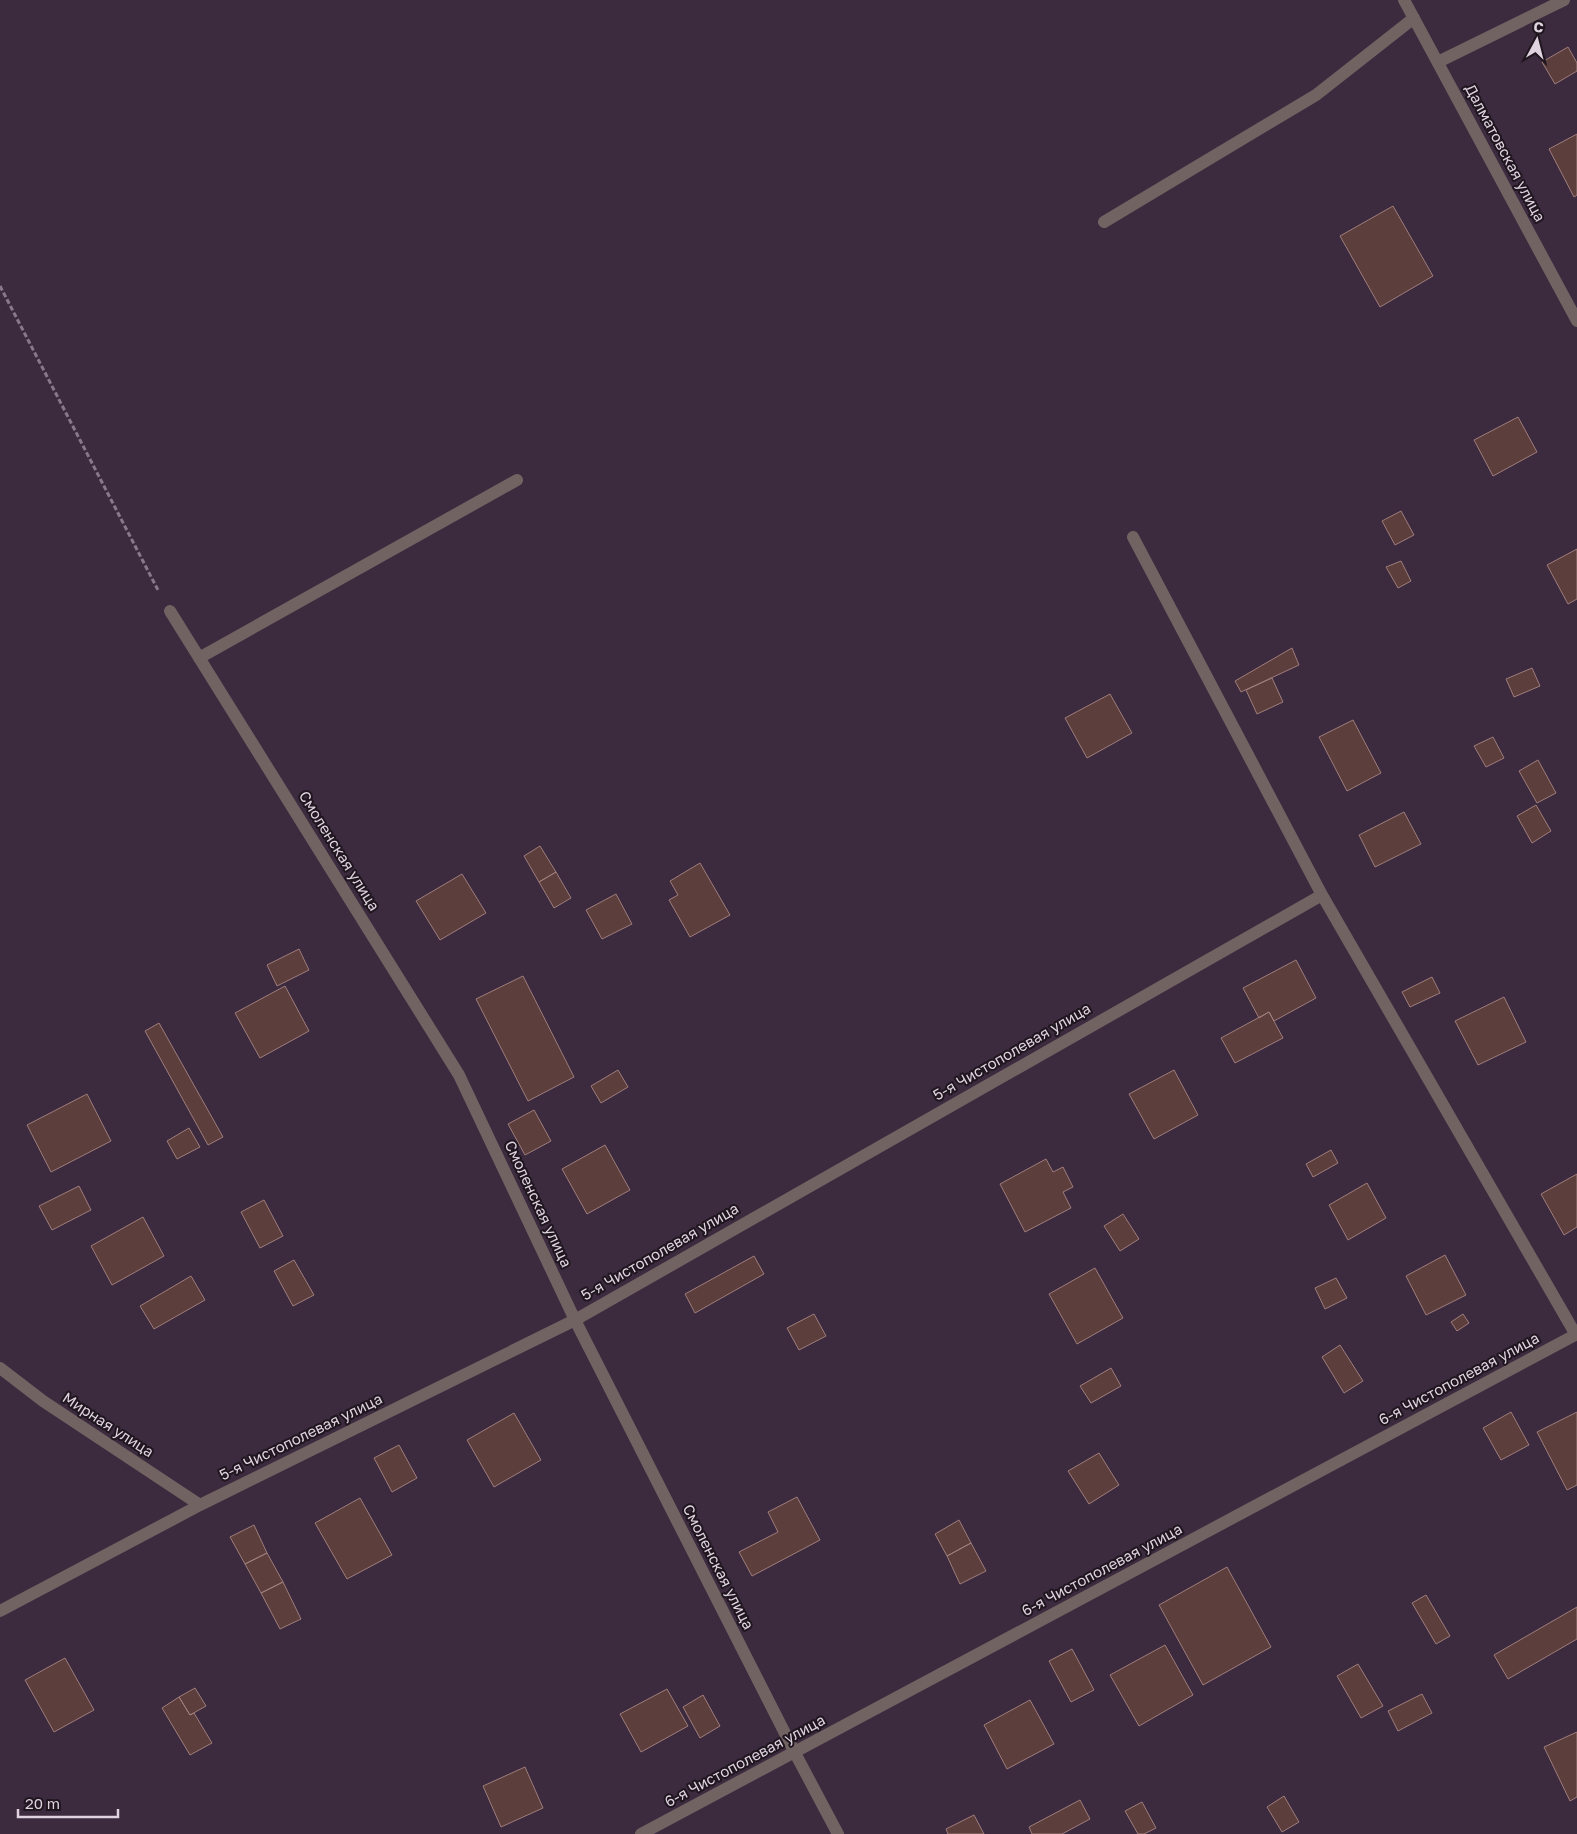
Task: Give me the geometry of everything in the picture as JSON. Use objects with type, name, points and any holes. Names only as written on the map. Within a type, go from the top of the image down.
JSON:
[{"type":"street","name":"Далматовская улица","points":[[1404,0],[1577,321]]},
{"type":"street","points":[[1438,62],[1564,0]]},
{"type":"street","points":[[1104,222],[1316,95],[1414,18]]},
{"type":"street","points":[[199,658],[517,480]]},
{"type":"street","points":[[1133,537],[1322,895],[1576,1334]]},
{"type":"street","name":"Смоленская улица","points":[[170,611],[459,1075],[575,1320],[838,1834]]},
{"type":"street","name":"5-я Чистополевая улица","points":[[0,1611],[200,1505],[575,1320],[1322,895]]},
{"type":"street","name":"6-я Чистополевая улица","points":[[641,1834],[1576,1334]]},
{"type":"street","name":"Мирная улица","points":[[0,1368],[43,1401],[200,1505]]},
{"type":"path","points":[[0,286],[170,611]]},
{"type":"building","points":[[1568,47],[1577,63],[1577,71],[1555,84],[1542,62]]},
{"type":"building","points":[[1577,134],[1577,195],[1574,197],[1549,149]]},
{"type":"building","points":[[1393,206],[1433,276],[1380,307],[1340,236]]},
{"type":"building","points":[[1518,417],[1537,452],[1493,476],[1474,440]]},
{"type":"building","points":[[1401,511],[1414,535],[1395,545],[1382,521]]},
{"type":"building","points":[[1577,549],[1577,599],[1568,604],[1547,565]]},
{"type":"building","points":[[1401,561],[1411,581],[1398,588],[1386,567]]},
{"type":"building","points":[[1292,648],[1299,665],[1241,692],[1235,681]]},
{"type":"building","points":[[1532,668],[1540,686],[1514,697],[1506,679]]},
{"type":"building","points":[[1272,678],[1283,702],[1257,714],[1246,690]]},
{"type":"building","points":[[1110,694],[1132,733],[1087,758],[1065,718]]},
{"type":"building","points":[[1353,720],[1381,773],[1347,791],[1319,737]]},
{"type":"building","points":[[1493,737],[1504,758],[1486,767],[1474,746]]},
{"type":"building","points":[[1538,760],[1556,793],[1537,803],[1519,771]]},
{"type":"building","points":[[1536,805],[1551,831],[1532,843],[1517,816]]},
{"type":"building","points":[[1404,812],[1421,844],[1375,867],[1359,835]]},
{"type":"building","points":[[540,846],[556,872],[539,882],[524,856]]},
{"type":"building","points":[[700,863],[730,915],[690,937],[669,900],[678,895],[670,881]]},
{"type":"building","points":[[556,872],[571,898],[554,908],[539,882]]},
{"type":"building","points":[[462,874],[486,913],[440,940],[416,901]]},
{"type":"building","points":[[616,894],[632,924],[602,939],[586,910]]},
{"type":"building","points":[[299,949],[309,970],[277,986],[267,965]]},
{"type":"building","points":[[1296,960],[1316,998],[1274,1021],[1269,1012],[1259,1018],[1243,988]]},
{"type":"building","points":[[523,976],[574,1077],[528,1101],[476,999]]},
{"type":"building","points":[[1432,977],[1440,993],[1410,1007],[1402,992]]},
{"type":"building","points":[[285,986],[309,1031],[260,1058],[235,1013]]},
{"type":"building","points":[[1504,997],[1526,1042],[1478,1065],[1455,1021]]},
{"type":"building","points":[[1269,1012],[1283,1038],[1235,1063],[1221,1038]]},
{"type":"building","points":[[159,1023],[223,1137],[208,1145],[145,1031]]},
{"type":"building","points":[[618,1070],[628,1087],[601,1103],[591,1086]]},
{"type":"building","points":[[1174,1070],[1198,1115],[1154,1139],[1129,1094]]},
{"type":"building","points":[[87,1094],[111,1141],[51,1172],[27,1125]]},
{"type":"building","points":[[534,1110],[551,1141],[525,1155],[508,1124]]},
{"type":"building","points":[[189,1128],[200,1147],[177,1159],[167,1141]]},
{"type":"building","points":[[605,1145],[630,1190],[587,1214],[562,1169]]},
{"type":"building","points":[[1331,1150],[1338,1163],[1313,1177],[1306,1164]]},
{"type":"building","points":[[1046,1159],[1053,1172],[1063,1167],[1073,1187],[1063,1192],[1071,1208],[1025,1232],[1000,1184]]},
{"type":"building","points":[[1577,1174],[1577,1227],[1564,1235],[1541,1194]]},
{"type":"building","points":[[1367,1183],[1386,1218],[1348,1240],[1329,1205]]},
{"type":"building","points":[[79,1186],[91,1210],[52,1230],[39,1206]]},
{"type":"building","points":[[264,1200],[283,1236],[260,1248],[241,1212]]},
{"type":"building","points":[[1123,1214],[1139,1239],[1120,1251],[1104,1226]]},
{"type":"building","points":[[143,1217],[164,1256],[112,1285],[91,1246]]},
{"type":"building","points":[[1445,1255],[1466,1295],[1426,1315],[1406,1276]]},
{"type":"building","points":[[754,1256],[764,1274],[695,1313],[685,1294]]},
{"type":"building","points":[[294,1260],[314,1295],[293,1306],[274,1271]]},
{"type":"building","points":[[1095,1268],[1123,1318],[1077,1344],[1049,1294]]},
{"type":"building","points":[[191,1276],[205,1300],[154,1329],[140,1306]]},
{"type":"building","points":[[1336,1278],[1347,1298],[1325,1309],[1315,1288]]},
{"type":"building","points":[[814,1314],[826,1336],[799,1350],[787,1328]]},
{"type":"building","points":[[1463,1314],[1469,1323],[1457,1331],[1451,1322]]},
{"type":"building","points":[[1340,1345],[1363,1381],[1344,1393],[1322,1357]]},
{"type":"building","points":[[1111,1368],[1121,1386],[1091,1403],[1080,1386]]},
{"type":"building","points":[[1511,1412],[1529,1445],[1501,1460],[1483,1428]]},
{"type":"building","points":[[1577,1412],[1577,1485],[1567,1490],[1537,1432]]},
{"type":"building","points":[[514,1413],[541,1460],[494,1487],[467,1440]]},
{"type":"building","points":[[399,1445],[417,1478],[392,1492],[374,1458]]},
{"type":"building","points":[[1099,1453],[1119,1485],[1089,1504],[1068,1471]]},
{"type":"building","points":[[797,1497],[820,1540],[752,1576],[739,1552],[778,1532],[768,1512]]},
{"type":"building","points":[[360,1498],[392,1555],[347,1579],[315,1523]]},
{"type":"building","points":[[959,1520],[971,1543],[947,1556],[935,1534]]},
{"type":"building","points":[[254,1525],[267,1553],[245,1564],[230,1537]]},
{"type":"building","points":[[971,1543],[986,1571],[960,1584],[947,1556]]},
{"type":"building","points":[[267,1553],[283,1582],[261,1593],[245,1564]]},
{"type":"building","points":[[1227,1567],[1271,1647],[1203,1685],[1159,1605]]},
{"type":"building","points":[[283,1582],[301,1619],[280,1629],[261,1593]]},
{"type":"building","points":[[1426,1595],[1450,1636],[1436,1644],[1412,1603]]},
{"type":"building","points":[[1577,1607],[1577,1639],[1508,1679],[1494,1655]]},
{"type":"building","points":[[1165,1645],[1193,1695],[1139,1726],[1110,1675]]},
{"type":"building","points":[[1072,1649],[1094,1690],[1071,1702],[1049,1661]]},
{"type":"building","points":[[65,1658],[94,1710],[54,1732],[25,1680]]},
{"type":"building","points":[[1358,1664],[1383,1706],[1361,1718],[1337,1676]]},
{"type":"building","points":[[195,1688],[206,1706],[190,1715],[179,1697]]},
{"type":"building","points":[[667,1689],[688,1726],[641,1752],[620,1714]]},
{"type":"building","points":[[1422,1694],[1432,1713],[1398,1731],[1388,1711]]},
{"type":"building","points":[[703,1695],[720,1726],[700,1738],[683,1707]]},
{"type":"building","points":[[179,1697],[190,1715],[194,1713],[212,1743],[190,1755],[162,1708]]},
{"type":"building","points":[[1030,1700],[1054,1744],[1007,1769],[984,1725]]},
{"type":"building","points":[[1577,1732],[1577,1797],[1570,1801],[1544,1747]]},
{"type":"building","points":[[525,1767],[543,1808],[501,1827],[483,1786]]},
{"type":"building","points":[[1284,1796],[1299,1822],[1282,1832],[1267,1807]]},
{"type":"building","points":[[1080,1800],[1090,1819],[1062,1834],[1032,1834],[1029,1827]]},
{"type":"building","points":[[1142,1802],[1156,1828],[1144,1834],[1138,1834],[1125,1811]]},
{"type":"building","points":[[974,1815],[984,1834],[948,1834],[946,1829]]}]
